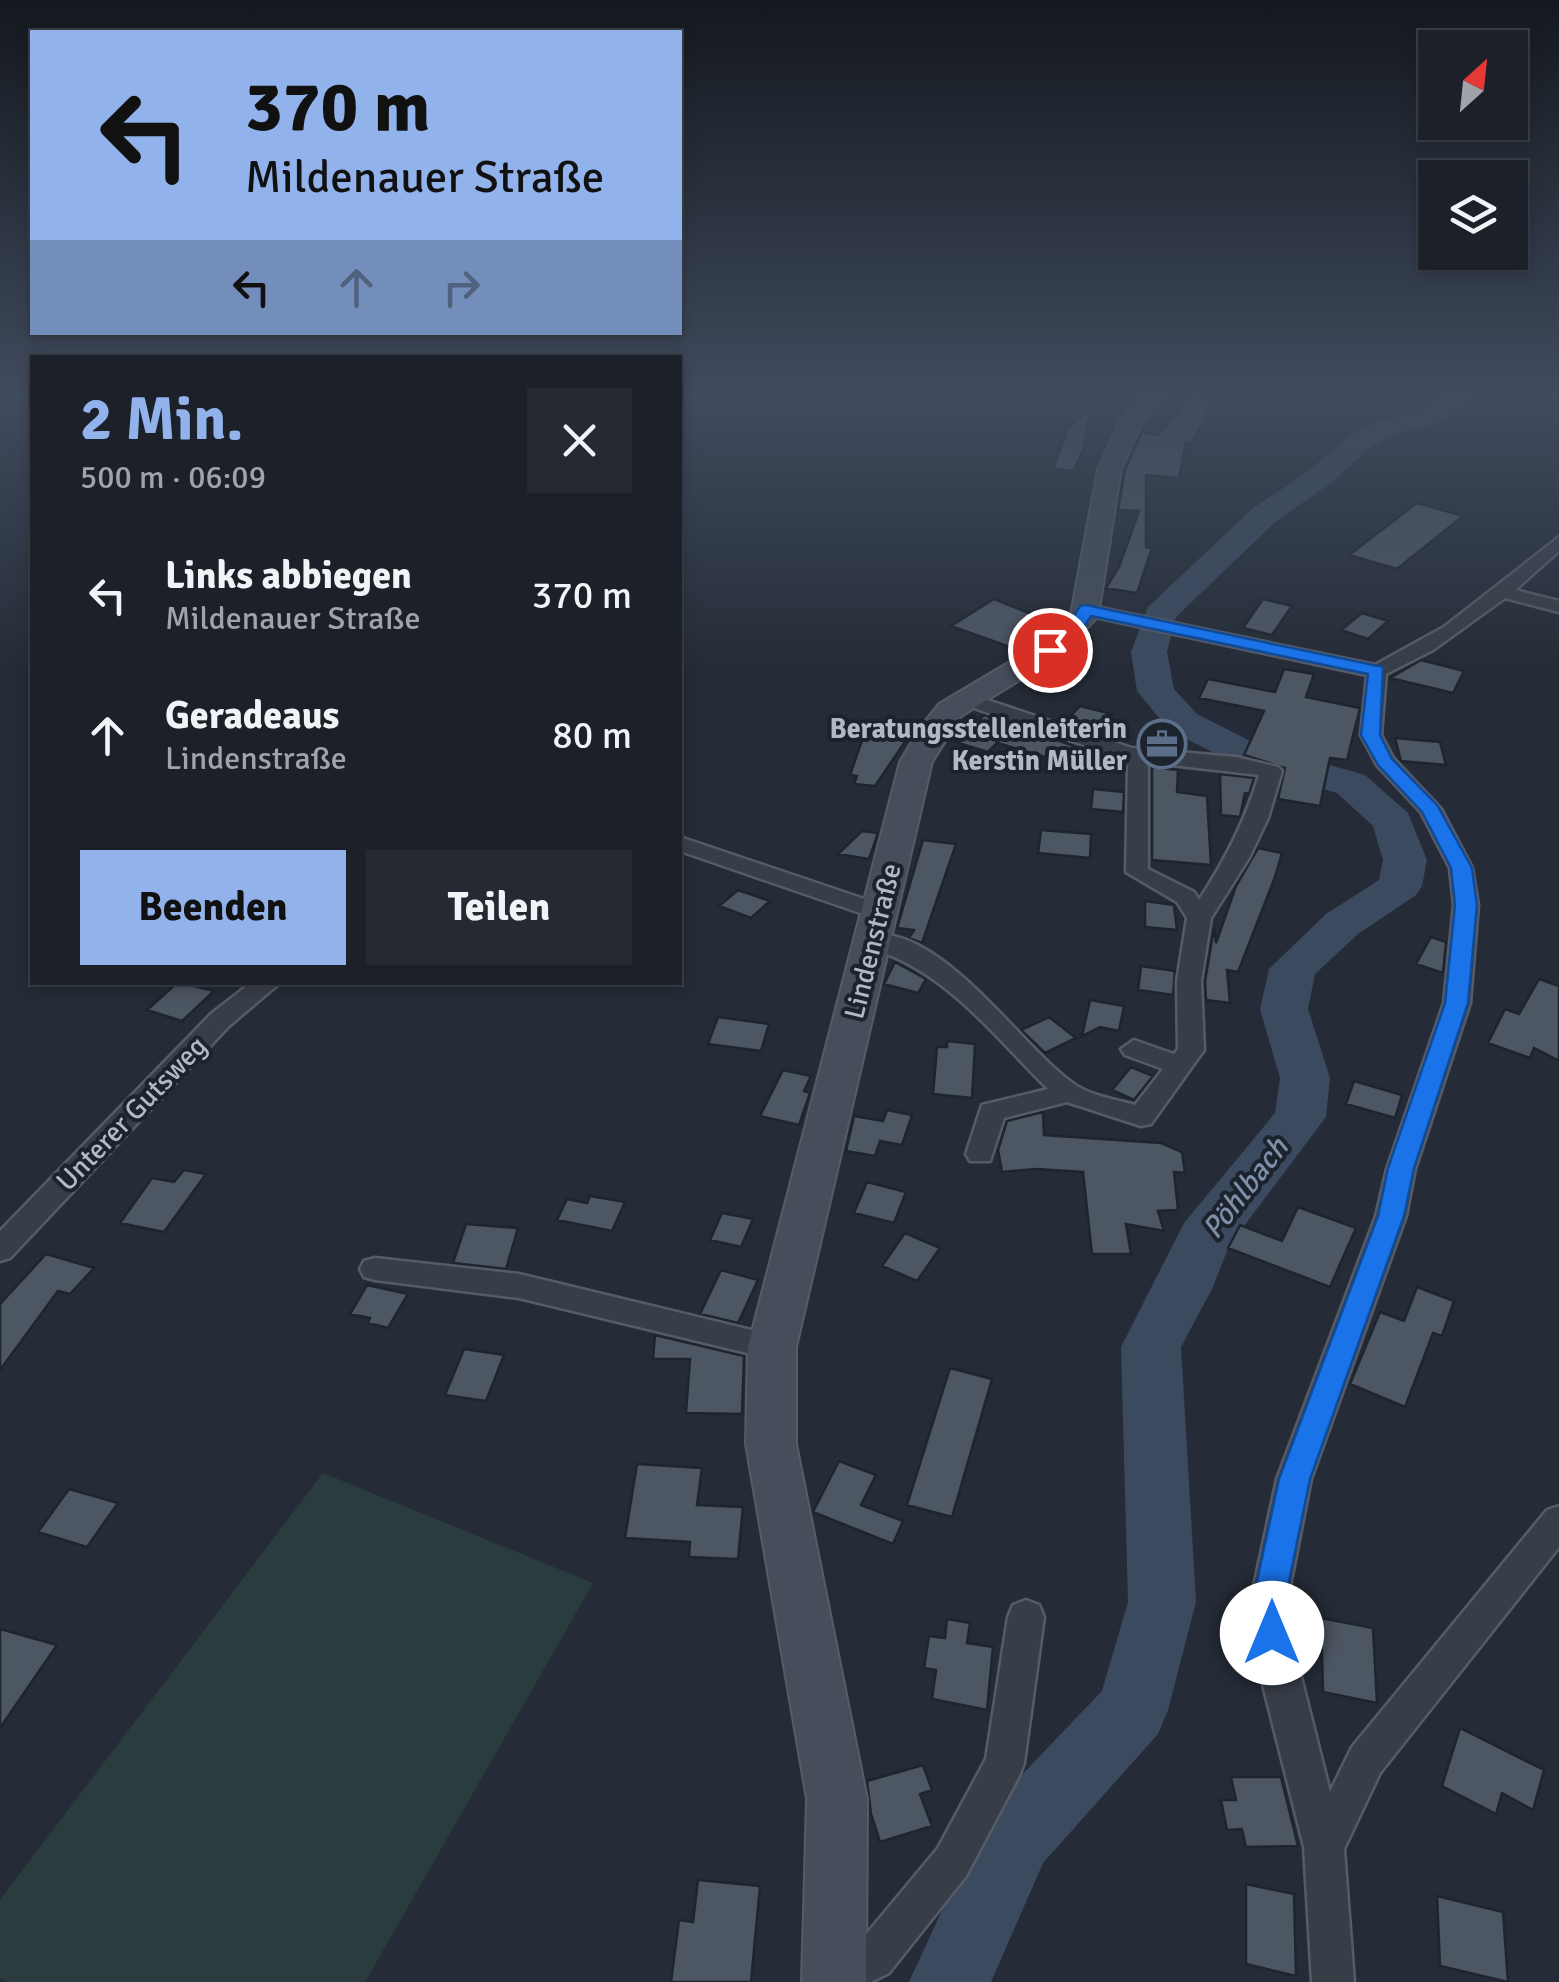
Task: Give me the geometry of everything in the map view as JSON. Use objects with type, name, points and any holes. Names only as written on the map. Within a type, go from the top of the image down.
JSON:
[{"type":"main road","points":[[1086,610],[1106,484]]},
{"type":"main road","name":"Lindenstraße","points":[[834,1979],[837,1800],[771,1444],[772,1347],[916,762],[934,727],[966,699],[1050,650],[1073,632],[1086,610]]},
{"type":"street","points":[[1086,610],[1377,670],[1401,661],[1502,592],[1559,542]]},
{"type":"street","points":[[1502,592],[1559,606]]},
{"type":"street","points":[[1333,1982],[1324,1847],[1283,1689],[1272,1633],[1272,1586],[1294,1479],[1391,1216],[1401,1168],[1457,1003],[1466,905],[1462,868],[1430,809],[1384,761],[1371,735],[1377,670]]},
{"type":"street","points":[[682,845],[876,926],[902,948],[942,970],[1068,1093],[1142,1117],[1191,1050],[1188,981],[1199,918],[1238,858],[1257,818],[1271,770],[1236,763],[1130,754],[966,699]]},
{"type":"street","points":[[1130,754],[1138,767],[1137,872],[1186,897],[1199,918]]},
{"type":"street","name":"Unterer Gutsweg","points":[[0,1250],[220,1020],[265,985]]},
{"type":"street","points":[[1134,1050],[1180,1064]]},
{"type":"street","points":[[980,1154],[992,1112],[1068,1093]]},
{"type":"street","points":[[375,1270],[520,1286],[772,1347]]},
{"type":"street","points":[[1324,1847],[1366,1760],[1559,1521]]},
{"type":"street","name":"Lindenstraße","points":[[834,1979],[874,1958],[952,1862],[1004,1764],[1026,1617]]},
{"type":"shaded area","points":[[323,1473],[593,1583],[365,1982],[8,1982],[0,1978],[0,1900]]},
{"type":"building","points":[[1122,484],[1146,484],[1146,547],[1152,548],[1137,593],[1106,588],[1119,567],[1139,511],[1118,510]]},
{"type":"building","points":[[1417,503],[1463,516],[1397,569],[1349,555]]},
{"type":"building","points":[[994,599],[1051,622],[1047,625],[1051,626],[1021,651],[951,626]]},
{"type":"building","points":[[1263,599],[1292,606],[1272,635],[1243,628]]},
{"type":"building","points":[[1362,613],[1388,621],[1368,639],[1341,630]]},
{"type":"building","points":[[1421,660],[1464,671],[1453,693],[1390,678]]},
{"type":"building","points":[[1284,669],[1314,674],[1306,697],[1360,708],[1347,760],[1330,758],[1320,806],[1278,799],[1285,768],[1244,755],[1264,711],[1199,698],[1208,679],[1275,692]]},
{"type":"building","points":[[1080,706],[1112,714],[1096,732],[1065,722]]},
{"type":"building","points":[[984,715],[1080,748],[1073,756],[1065,754],[1059,761],[997,743],[988,752],[955,742]]},
{"type":"building","points":[[884,721],[915,727],[875,786],[854,784],[857,776],[850,775],[867,726],[878,728]]},
{"type":"building","points":[[1146,727],[1180,730],[1179,748],[1145,745]]},
{"type":"building","points":[[1395,738],[1440,742],[1446,765],[1401,761]]},
{"type":"building","points":[[1152,767],[1178,770],[1177,792],[1207,796],[1211,865],[1152,860]]},
{"type":"building","points":[[1220,774],[1254,778],[1249,794],[1245,793],[1240,817],[1221,815]]},
{"type":"building","points":[[1093,789],[1124,792],[1123,812],[1091,809]]},
{"type":"building","points":[[1041,830],[1091,834],[1090,858],[1038,853]]},
{"type":"building","points":[[862,831],[878,833],[869,859],[838,854]]},
{"type":"building","points":[[923,840],[956,844],[922,943],[909,938],[914,930],[897,928]]},
{"type":"building","points":[[1258,848],[1282,853],[1275,877],[1238,972],[1227,970],[1230,1003],[1206,1000],[1205,981],[1214,928],[1216,943],[1236,886]]},
{"type":"building","points":[[738,890],[770,901],[751,918],[719,906]]},
{"type":"building","points":[[1145,901],[1174,905],[1177,930],[1145,927]]},
{"type":"building","points":[[1431,937],[1446,942],[1443,973],[1416,964]]},
{"type":"building","points":[[895,962],[926,979],[918,993],[884,984]]},
{"type":"building","points":[[1141,966],[1175,971],[1173,995],[1138,990]]},
{"type":"building","points":[[1539,979],[1559,986],[1559,1061],[1534,1048],[1530,1058],[1488,1043],[1505,1009],[1519,1014]]},
{"type":"building","points":[[175,985],[214,991],[182,1021],[147,1010]]},
{"type":"building","points":[[1090,1000],[1124,1006],[1119,1031],[1100,1027],[1082,1036]]},
{"type":"building","points":[[718,1017],[769,1024],[761,1051],[708,1044]]},
{"type":"building","points":[[1049,1017],[1076,1038],[1045,1053],[1021,1030]]},
{"type":"building","points":[[947,1041],[975,1044],[972,1098],[933,1094],[937,1047],[947,1047]]},
{"type":"building","points":[[1131,1067],[1153,1076],[1134,1100],[1112,1090]]},
{"type":"building","points":[[783,1070],[811,1076],[804,1091],[810,1093],[799,1125],[760,1116]]},
{"type":"building","points":[[1354,1081],[1402,1095],[1395,1118],[1346,1104]]},
{"type":"building","points":[[887,1110],[912,1115],[902,1145],[880,1141],[875,1156],[846,1151],[854,1116],[883,1121]]},
{"type":"building","points":[[1043,1112],[1044,1135],[1161,1143],[1182,1152],[1185,1173],[1174,1172],[1178,1210],[1158,1211],[1164,1231],[1126,1224],[1131,1254],[1092,1254],[1083,1172],[1002,1172],[998,1150],[1007,1121]]},
{"type":"building","points":[[184,1170],[206,1174],[164,1232],[120,1223],[152,1178],[174,1182]]},
{"type":"building","points":[[867,1182],[906,1192],[894,1223],[854,1213]]},
{"type":"building","points":[[590,1196],[625,1202],[612,1231],[557,1220],[567,1199],[587,1203]]},
{"type":"building","points":[[1298,1207],[1356,1228],[1330,1287],[1228,1248],[1240,1225],[1282,1241]]},
{"type":"building","points":[[722,1213],[753,1219],[741,1247],[710,1240]]},
{"type":"building","points":[[466,1224],[518,1228],[506,1269],[453,1263]]},
{"type":"building","points":[[905,1233],[940,1248],[917,1281],[882,1266]]},
{"type":"building","points":[[46,1254],[94,1268],[70,1294],[58,1291],[0,1370],[0,1304]]},
{"type":"building","points":[[721,1270],[758,1280],[738,1323],[700,1314]]},
{"type":"building","points":[[367,1285],[408,1294],[388,1328],[368,1323],[370,1318],[350,1314]]},
{"type":"building","points":[[1417,1287],[1454,1301],[1442,1336],[1433,1333],[1405,1407],[1350,1384],[1380,1312],[1404,1321]]},
{"type":"building","points":[[655,1335],[744,1356],[742,1414],[686,1413],[690,1359],[653,1359]]},
{"type":"building","points":[[464,1349],[504,1355],[486,1401],[445,1395]]},
{"type":"building","points":[[950,1368],[992,1379],[952,1517],[907,1505]]},
{"type":"building","points":[[839,1461],[876,1475],[861,1505],[903,1521],[893,1544],[813,1512]]},
{"type":"building","points":[[637,1464],[702,1468],[697,1505],[743,1507],[738,1559],[689,1557],[690,1542],[625,1538]]},
{"type":"building","points":[[69,1489],[118,1503],[87,1547],[38,1532]]},
{"type":"building","points":[[1321,1618],[1373,1628],[1377,1703],[1323,1692]]},
{"type":"building","points":[[947,1619],[970,1623],[967,1643],[993,1647],[987,1710],[932,1699],[936,1670],[924,1668],[929,1636],[945,1638]]},
{"type":"building","points":[[0,1629],[57,1645],[0,1728]]},
{"type":"building","points":[[1460,1728],[1544,1770],[1533,1810],[1502,1793],[1496,1814],[1442,1786]]},
{"type":"building","points":[[923,1765],[932,1790],[920,1794],[932,1826],[880,1842],[867,1781]]},
{"type":"building","points":[[1231,1777],[1281,1777],[1298,1846],[1246,1847],[1242,1829],[1227,1830],[1221,1800],[1236,1800]]},
{"type":"building","points":[[698,1880],[760,1886],[751,1982],[671,1982],[679,1920],[693,1922]]},
{"type":"building","points":[[1246,1884],[1294,1894],[1296,1976],[1246,1964]]},
{"type":"building","points":[[1437,1896],[1503,1912],[1508,1982],[1440,1966]]},
{"type":"waterway","name":"Pöhlbach","points":[[950,1982],[1016,1836],[1132,1710],[1162,1602],[1151,1347],[1184,1287],[1204,1238],[1300,1117],[1305,1078],[1284,1009],[1292,969],[1342,924],[1400,886],[1405,860],[1393,822],[1351,784],[1242,752],[1183,722],[1156,691],[1149,652],[1160,614],[1263,516],[1309,484]]},
{"type":"place","name":"Beratungsstellenleiterin Kerstin Müller","points":[[1162,744]]},
{"type":"route","points":[[1050,650],[1073,632],[1086,610],[1377,670],[1371,735],[1384,761],[1430,809],[1462,868],[1466,905],[1457,1003],[1401,1168],[1391,1216],[1294,1479],[1272,1586],[1272,1633]]}]
